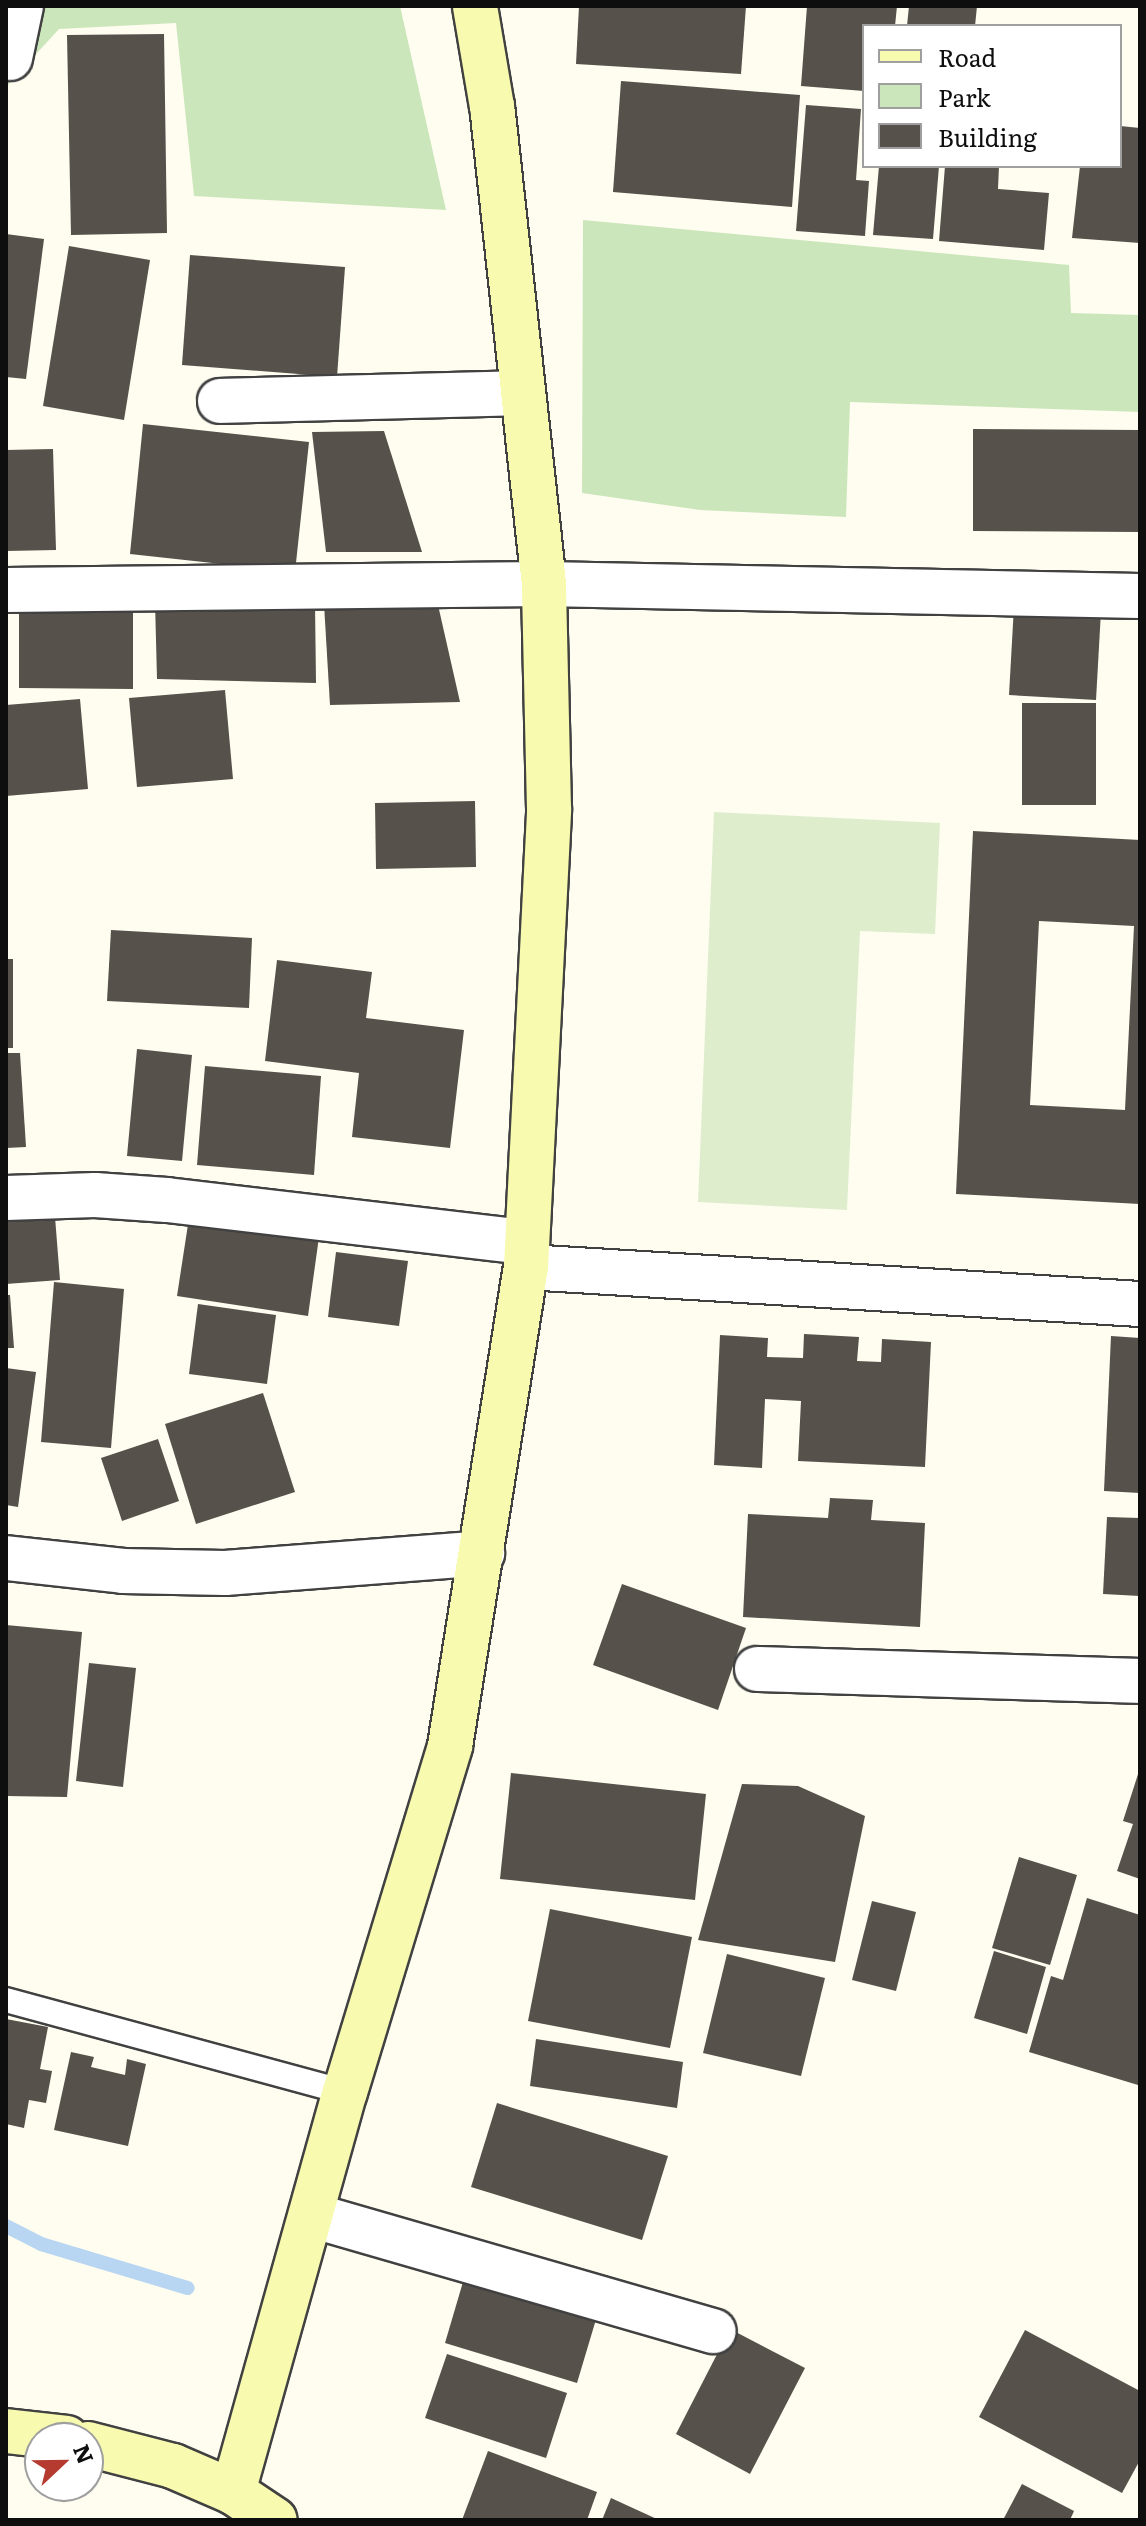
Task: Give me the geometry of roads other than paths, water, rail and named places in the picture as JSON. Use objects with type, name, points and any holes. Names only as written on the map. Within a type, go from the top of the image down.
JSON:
[{"type":"street","points":[[10,58],[21,6]]},
{"type":"street","points":[[233,2492],[345,2092],[450,1746],[526,1255],[549,809],[544,584],[492,107],[475,6]]},
{"type":"street","points":[[220,401],[523,393]]},
{"type":"street","points":[[6,590],[544,584],[1140,596]]},
{"type":"street","points":[[6,1198],[95,1195],[167,1200],[526,1255],[1140,1304]]},
{"type":"street","points":[[6,1558],[123,1571],[225,1573],[482,1553]]},
{"type":"street","points":[[757,1669],[1140,1681]]},
{"type":"street","points":[[311,2215],[714,2331]]},
{"type":"street","points":[[104,2448],[173,2466],[233,2492],[275,2520]]},
{"type":"lane","points":[[6,2000],[345,2092]]},
{"type":"waterway","points":[[6,2226],[41,2244],[188,2288]]}]
